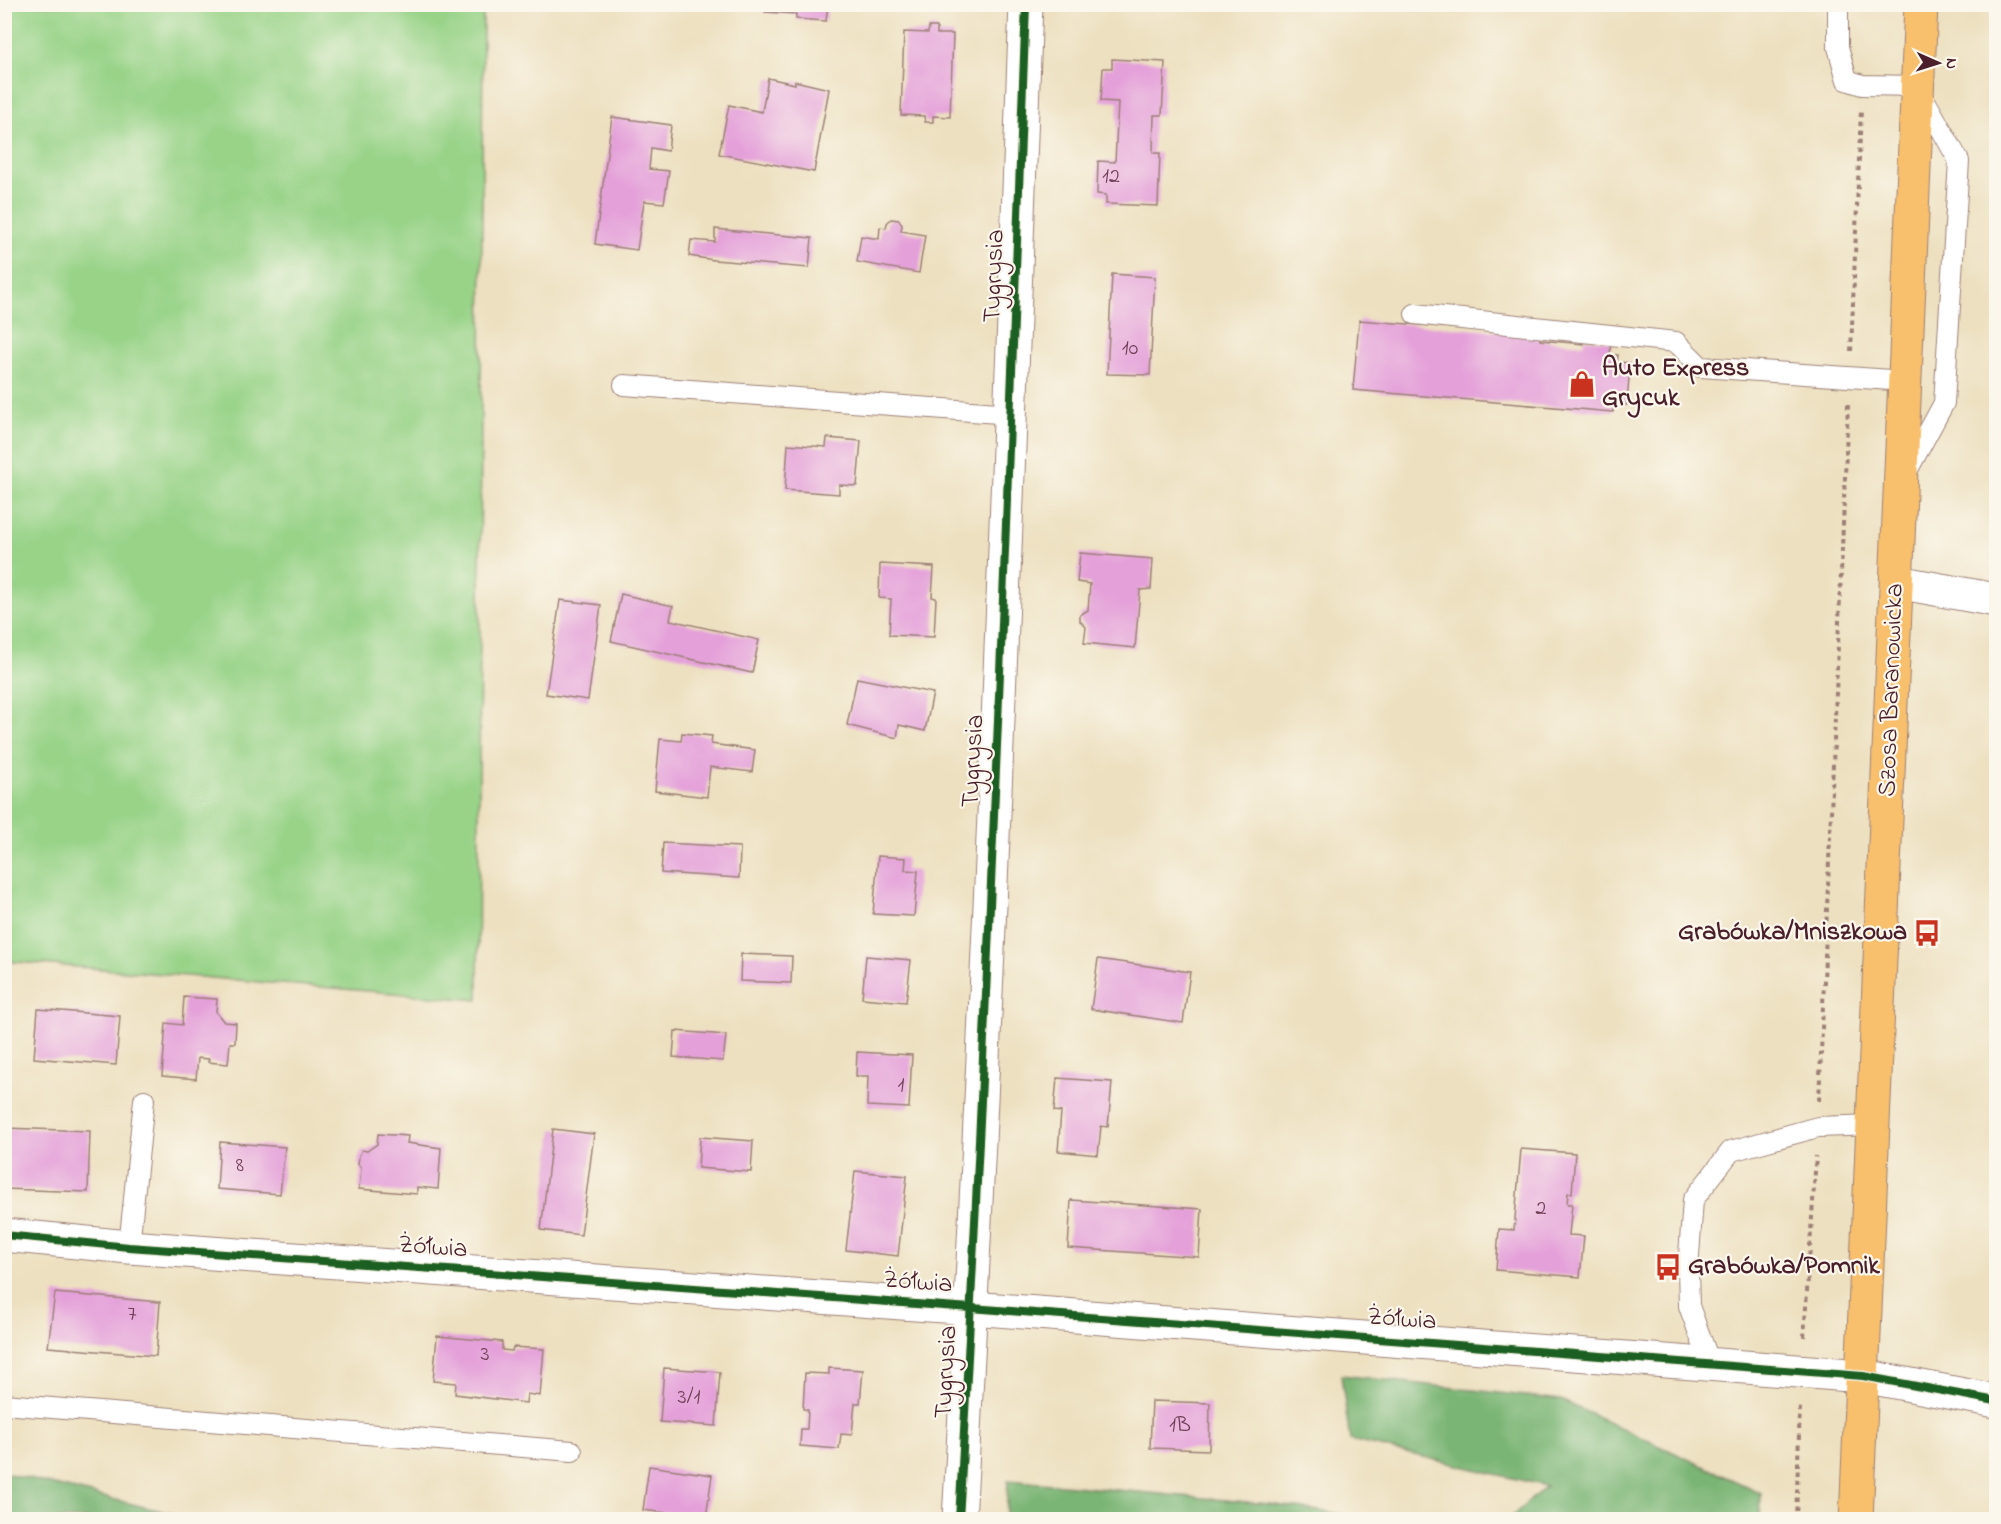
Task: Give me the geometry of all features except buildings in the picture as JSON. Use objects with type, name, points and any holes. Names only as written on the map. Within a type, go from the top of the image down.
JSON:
[{"type":"main road","name":"Szosa Baranowicka","points":[[1856,1520],[1922,4]]},
{"type":"street","name":"Tygrysia","points":[[959,1520],[971,1308],[1011,414],[1026,4]]},
{"type":"street","points":[[1897,582],[1996,600]]},
{"type":"street","name":"Żółwia","points":[[4,1235],[129,1247],[1863,1376],[1996,1401]]},
{"type":"lane","points":[[1838,4],[1838,47],[1847,80],[1862,85],[1917,86],[1959,161],[1944,403],[1902,480]]},
{"type":"lane","points":[[1415,314],[1676,342],[1701,367],[1906,381]]},
{"type":"lane","points":[[624,385],[1011,414]]},
{"type":"lane","points":[[129,1247],[144,1100]]},
{"type":"lane","points":[[1711,1366],[1689,1306],[1688,1269],[1693,1200],[1731,1151],[1818,1127],[1874,1125]]},
{"type":"lane","points":[[4,1404],[572,1451]]},
{"type":"path","points":[[1796,1520],[1801,1372],[1818,1127],[1862,85]]},
{"type":"green space","points":[[4,5],[483,5],[478,1000],[5,961]]},
{"type":"green space","points":[[1341,1375],[1561,1400],[1761,1493],[1760,1519],[1509,1519],[1546,1486],[1350,1440]]},
{"type":"green space","points":[[5,1473],[174,1514],[175,1519],[5,1519]]},
{"type":"green space","points":[[1008,1480],[1269,1504],[1375,1519],[1006,1519]]},
{"type":"cycle path","points":[[959,1520],[988,952],[1026,4]]},
{"type":"cycle path","points":[[4,1235],[129,1247],[1863,1376],[1996,1401]]},
{"type":"place","name":"Auto Express Grycuk","points":[[1582,384]]},
{"type":"place","name":"Grabówka/Mniszkowa","points":[[1927,933]]},
{"type":"place","name":"Grabówka/Pomnik","points":[[1668,1267]]}]
